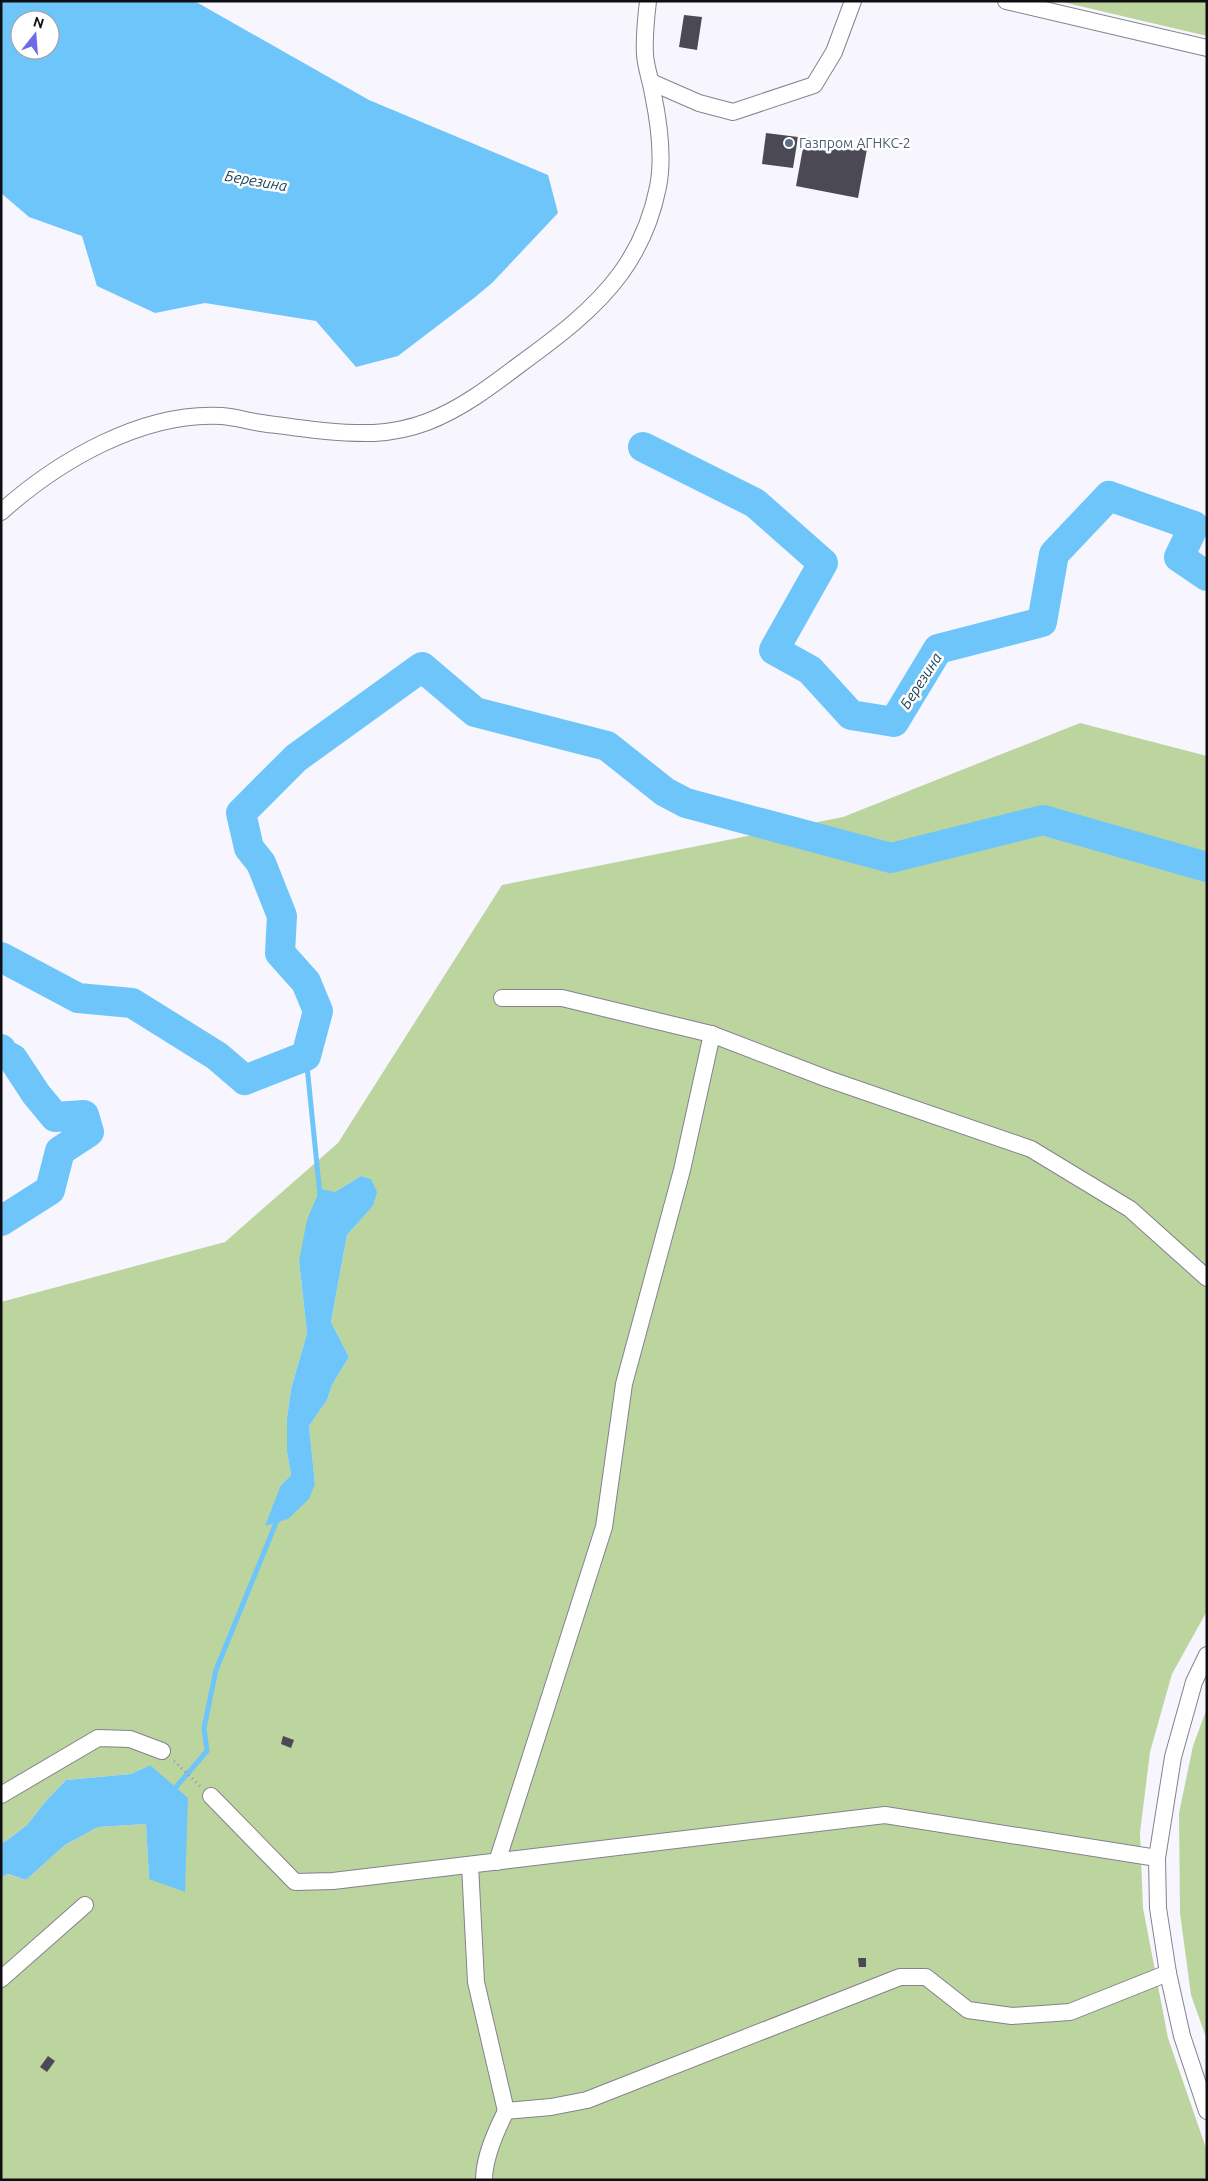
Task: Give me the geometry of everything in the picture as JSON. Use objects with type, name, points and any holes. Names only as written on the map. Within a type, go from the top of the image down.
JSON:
[{"type":"street","points":[[1,512],[38,482],[82,454],[136,430],[166,420],[192,416],[224,416],[292,427],[375,433],[426,422],[478,396],[575,322],[621,273],[637,246],[651,213],[658,186],[660,144],[645,55],[648,1]]},
{"type":"street","points":[[651,82],[699,103],[733,112],[814,85],[834,52],[852,1]]},
{"type":"street","points":[[1006,1],[1207,48]]},
{"type":"street","points":[[502,998],[562,998],[712,1034],[828,1079],[1031,1149],[1130,1209],[1207,1278]]},
{"type":"street","points":[[497,1862],[604,1527],[624,1384],[682,1170],[712,1034]]},
{"type":"street","points":[[1207,1655],[1194,1682],[1173,1757],[1157,1858],[1158,1908],[1168,1973],[1182,2036],[1207,2110]]},
{"type":"street","points":[[1,1795],[98,1738],[130,1739],[162,1750]]},
{"type":"street","points":[[211,1796],[295,1882],[333,1881],[885,1815],[1157,1858]]},
{"type":"street","points":[[470,1865],[476,1982],[506,2111],[495,2132],[484,2173],[484,2180]]},
{"type":"street","points":[[1,1978],[85,1905]]},
{"type":"street","points":[[506,2111],[551,2107],[587,2100],[900,1977],[926,1977],[968,2010],[1012,2016],[1070,2012],[1168,1973]]},
{"type":"path","points":[[162,1750],[211,1796]]},
{"type":"green space","points":[[1058,1],[1207,1],[1207,36]]},
{"type":"green space","points":[[1080,723],[1207,756],[1207,1611],[1172,1674],[1150,1752],[1140,1833],[1143,1908],[1168,2038],[1207,2151],[1207,2180],[1,2180],[1,1877],[7,1874],[26,1880],[65,1845],[98,1827],[146,1824],[149,1879],[150,1765],[131,1774],[66,1780],[27,1825],[6,1841],[1,1842],[1,1302],[225,1242],[338,1143],[502,885],[843,817]],"holes":[[[361,1176],[371,1179],[373,1206],[347,1235],[331,1322],[349,1357],[332,1385],[327,1400],[309,1426],[315,1485],[281,1485],[291,1475],[287,1452],[287,1418],[291,1389],[307,1333],[299,1261],[335,1192]]]},
{"type":"green space","points":[[1207,1708],[1207,2040],[1191,1995],[1180,1913],[1179,1813],[1193,1746]]},
{"type":"water","points":[[1,1],[190,1],[198,3],[369,100],[548,175],[558,213],[492,283],[398,356],[356,367],[316,321],[205,303],[155,313],[97,286],[82,236],[29,217],[1,193]]},
{"type":"water","points":[[361,1176],[371,1179],[377,1192],[373,1206],[347,1235],[331,1322],[349,1357],[332,1385],[327,1400],[309,1426],[315,1484],[309,1499],[288,1519],[265,1526],[281,1485],[291,1475],[287,1452],[287,1418],[291,1389],[307,1333],[299,1261],[307,1220],[320,1189],[335,1192]]},
{"type":"water","points":[[150,1765],[188,1798],[185,1892],[149,1879],[146,1824],[98,1827],[65,1845],[26,1880],[8,1874],[1,1877],[1,1842],[6,1841],[27,1825],[66,1780],[131,1774]]},
{"type":"building","points":[[684,15],[702,17],[697,50],[679,47]]},
{"type":"building","points":[[766,133],[798,137],[793,168],[762,164]]},
{"type":"building","points":[[805,137],[867,149],[858,198],[796,186]]},
{"type":"building","points":[[283,1736],[294,1740],[291,1748],[281,1744]]},
{"type":"building","points":[[858,1958],[866,1958],[866,1967],[859,1967]]},
{"type":"building","points":[[48,2056],[55,2061],[47,2072],[40,2067]]},
{"type":"waterway","name":"Березина","points":[[643,447],[755,503],[823,563],[774,650],[810,670],[851,715],[894,722],[938,649],[1042,622],[1054,554],[1109,496],[1194,526],[1179,557],[1207,576]]},
{"type":"waterway","points":[[1,957],[78,998],[132,1003],[217,1056],[245,1080],[306,1056],[318,1011],[306,982],[280,953],[282,916],[261,863],[249,848],[241,813],[296,758],[422,667],[475,712],[607,746],[665,792],[686,803],[891,858],[1043,820],[1207,867]]},
{"type":"waterway","points":[[1,1049],[2,1053],[13,1059],[36,1094],[55,1117],[84,1115],[89,1132],[60,1151],[50,1190],[1,1221]]},
{"type":"waterway","points":[[306,1056],[320,1195]]},
{"type":"waterway","points":[[172,1789],[176,1787],[207,1751],[204,1728],[216,1670],[278,1518]]},
{"type":"place","name":"Газпром АГНКС-2","points":[[789,143]]}]
